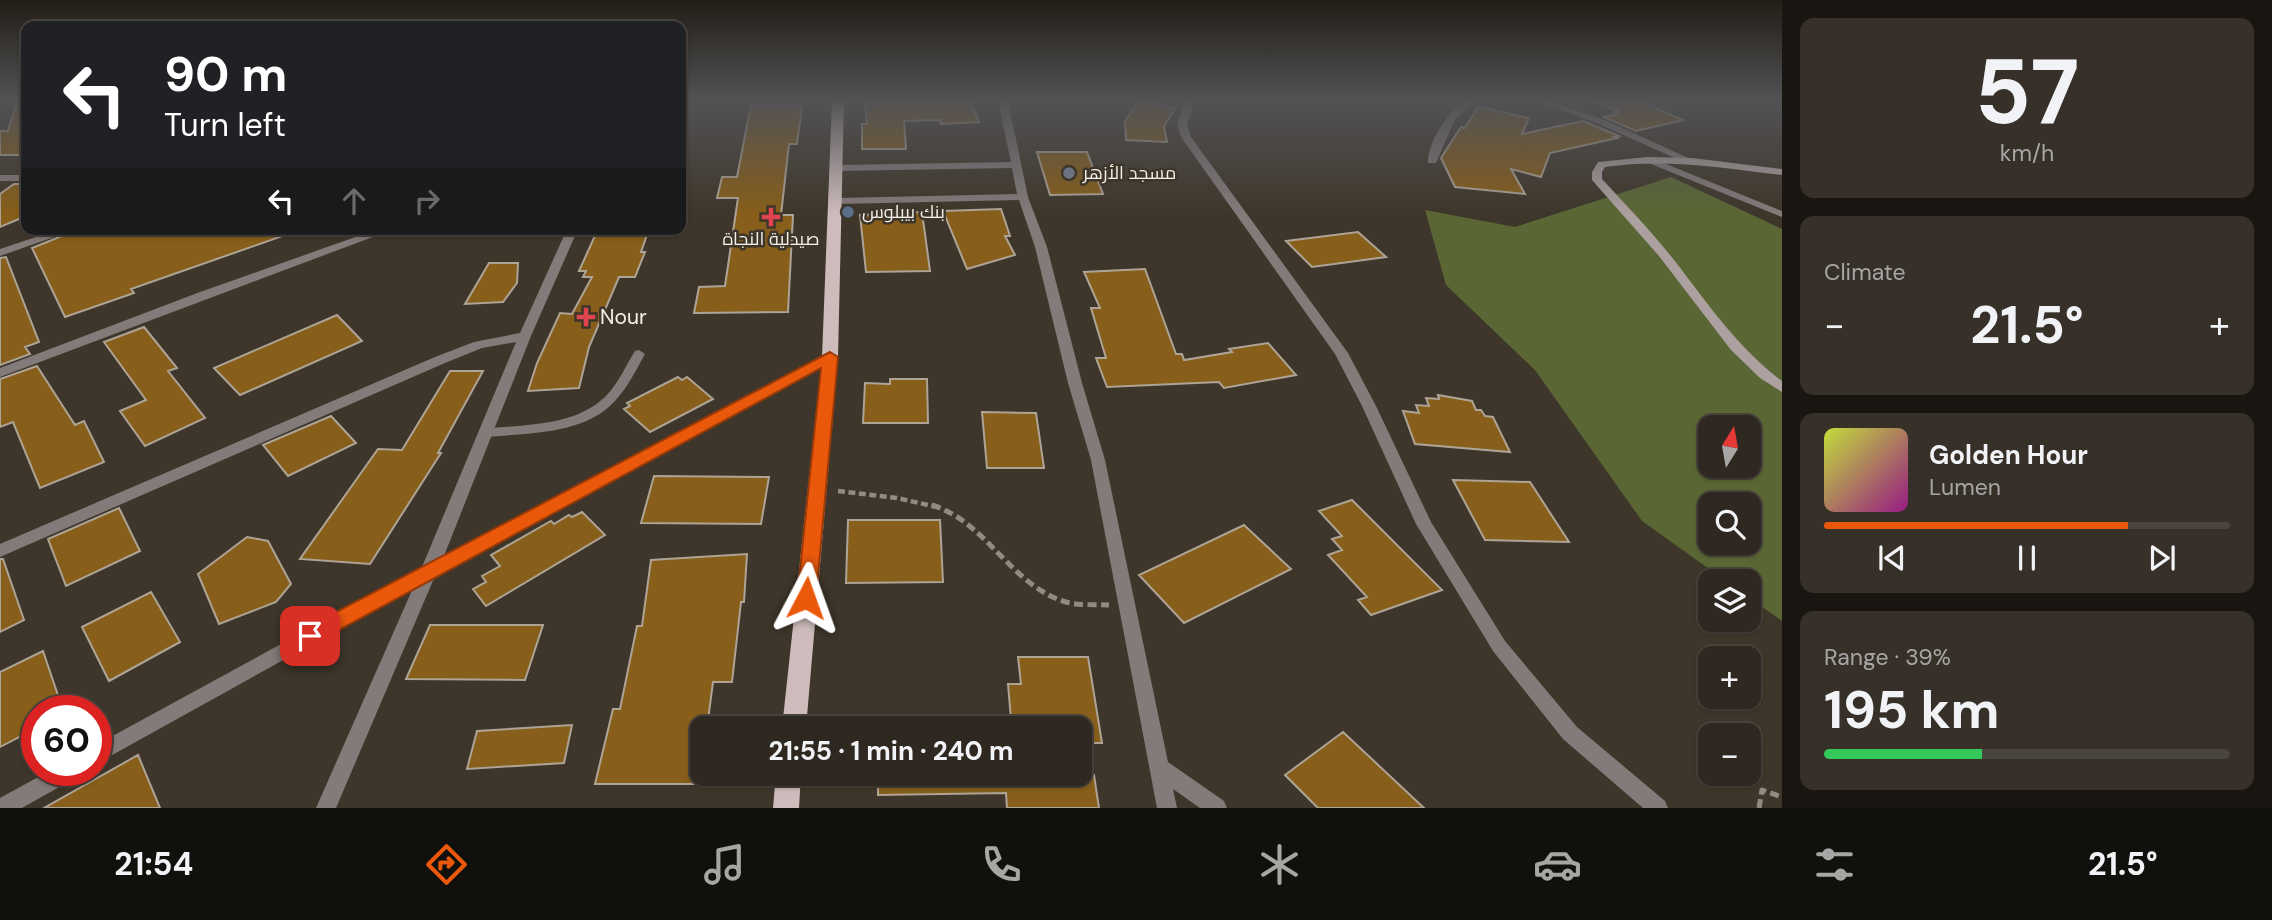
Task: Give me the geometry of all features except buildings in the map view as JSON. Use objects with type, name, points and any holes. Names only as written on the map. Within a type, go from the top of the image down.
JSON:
[{"type":"main road","points":[[795,716],[830,357],[837,139]]},
{"type":"main road","points":[[786,808],[788,786]]},
{"type":"street","points":[[1012,139],[1023,197],[1041,247],[1075,383],[1098,460],[1167,808]]},
{"type":"street","points":[[1187,139],[1341,354],[1369,406],[1424,524],[1499,646],[1570,733],[1658,808]]},
{"type":"street","points":[[1432,161],[1440,139]]},
{"type":"street","points":[[1638,139],[1692,162]]},
{"type":"street","points":[[1782,172],[1649,160],[1602,164],[1597,172],[1597,180],[1671,264],[1724,335],[1746,360],[1782,388]]},
{"type":"street","points":[[837,168],[1017,165]]},
{"type":"street","points":[[0,178],[21,178]]},
{"type":"street","points":[[836,201],[1023,197]]},
{"type":"street","points":[[0,253],[54,235]]},
{"type":"street","points":[[0,373],[184,302],[372,235]]},
{"type":"street","points":[[327,808],[524,337],[570,235]]},
{"type":"street","points":[[0,551],[450,356],[479,345],[524,337]]},
{"type":"street","points":[[112,746],[426,573],[830,357]]},
{"type":"street","points":[[1159,767],[1217,808]]},
{"type":"street","points":[[2,808],[41,786]]},
{"type":"lane","points":[[1649,160],[1782,214]]},
{"type":"lane","points":[[485,433],[580,421],[594,414],[626,383],[639,354]]},
{"type":"path","points":[[817,489],[887,496],[950,511],[970,524],[1023,577],[1063,601],[1128,607]]},
{"type":"path","points":[[1759,808],[1762,790],[1782,797]]},
{"type":"green space","points":[[1671,177],[1782,229],[1782,621],[1761,606],[1761,569],[1709,569],[1642,521],[1535,370],[1446,285],[1425,210],[1515,227]]},
{"type":"place","name":"مسجد الأزهر","points":[[1069,173]]},
{"type":"place","name":"بنك بيبلوس","points":[[848,212]]},
{"type":"place","name":"صيدلية النجاة","points":[[771,217]]},
{"type":"place","name":"Nour","points":[[586,317]]},
{"type":"route","points":[[310,636],[830,357],[806,598]]}]
